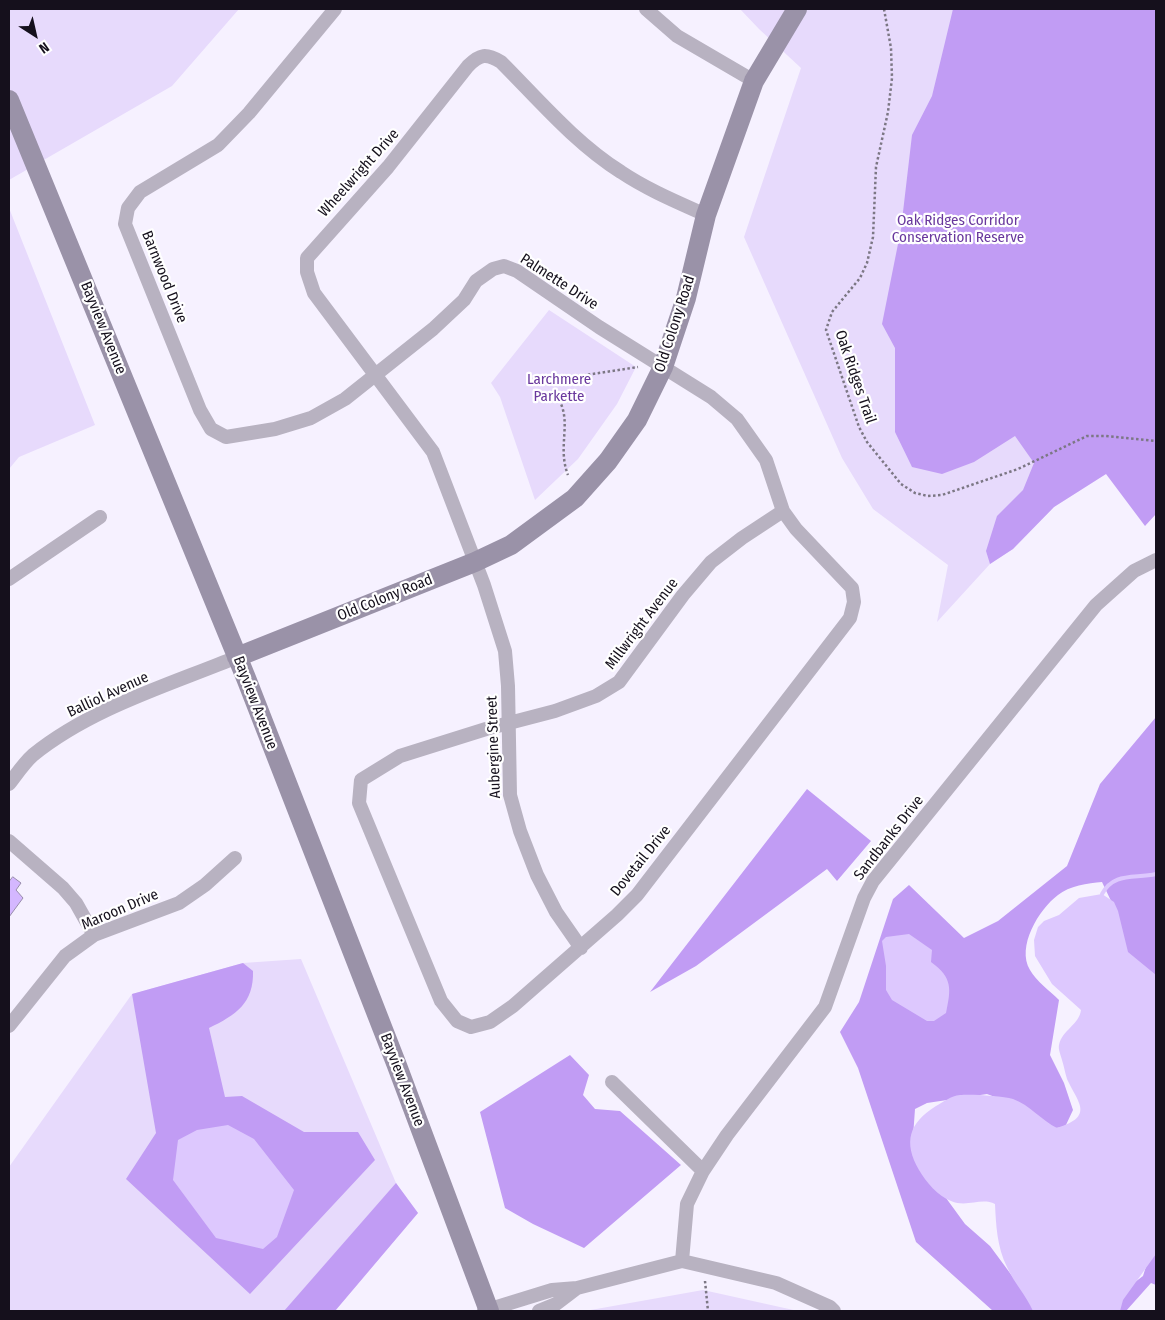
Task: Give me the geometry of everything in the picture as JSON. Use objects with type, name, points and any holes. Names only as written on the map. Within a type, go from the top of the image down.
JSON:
[{"type":"main road","name":"Old Colony Road","points":[[237,657],[476,562],[511,545],[574,498],[608,462],[637,420],[663,367],[686,298],[706,215],[754,81],[797,9]]},
{"type":"main road","name":"Bayview Avenue","points":[[9,100],[237,657],[396,1063],[487,1311]]},
{"type":"street","name":"Barnwood Drive","points":[[335,9],[249,113],[218,145],[140,192],[128,208],[125,224],[200,410],[211,429],[226,437],[275,429],[320,413],[346,398],[376,374]]},
{"type":"street","points":[[646,9],[677,36],[754,81]]},
{"type":"street","name":"Wheelwright Drive","points":[[476,562],[432,452],[376,374],[314,293],[307,272],[307,258],[388,167],[478,56],[488,54],[501,62],[574,135],[620,172],[662,196],[706,215]]},
{"type":"street","name":"Palmette Drive","points":[[376,374],[433,329],[464,300],[476,281],[493,269],[504,266],[517,271],[599,327],[663,367]]},
{"type":"street","name":"Dovetail Drive","points":[[508,723],[400,756],[362,780],[358,804],[441,1001],[457,1021],[471,1027],[490,1022],[514,1006],[581,948],[637,895],[850,618],[854,602],[852,588],[796,529],[783,512],[766,460],[738,419],[711,397],[663,367]]},
{"type":"street","name":"Millwright Avenue","points":[[508,723],[555,711],[596,696],[619,682],[683,595],[711,562],[742,538],[783,512]]},
{"type":"street","points":[[9,579],[100,517]]},
{"type":"street","name":"Sandbanks Drive","points":[[682,1261],[687,1204],[703,1171],[727,1135],[826,1007],[864,898],[873,881],[1096,605],[1134,571],[1156,560]]},
{"type":"street","name":"Aubergine Street","points":[[476,562],[505,651],[508,686],[510,796],[520,831],[537,875],[556,912],[581,948]]},
{"type":"street","name":"Balliol Avenue","points":[[9,784],[32,756],[65,733],[121,705],[237,657]]},
{"type":"street","points":[[9,841],[63,888],[76,903],[94,936]]},
{"type":"street","name":"Maroon Drive","points":[[9,1024],[65,956],[94,936],[179,903],[236,858]]},
{"type":"street","points":[[612,1082],[703,1171]]},
{"type":"street","points":[[487,1311],[552,1290],[577,1288],[682,1261],[776,1283],[830,1307],[834,1311]]},
{"type":"street","points":[[538,1311],[556,1304],[577,1288]]},
{"type":"path","name":"Oak Ridges Trail","points":[[884,9],[892,78],[888,112],[876,166],[873,237],[867,263],[860,278],[832,312],[826,330],[856,418],[867,442],[901,484],[915,493],[928,496],[942,495],[1018,469],[1087,436],[1156,441]]},
{"type":"path","points":[[573,377],[639,367]]},
{"type":"path","points":[[559,400],[565,415],[562,457],[568,474]]},
{"type":"path","points":[[705,1281],[708,1311]]},
{"type":"green space","points":[[9,9],[239,9],[172,86],[9,180]]},
{"type":"green space","name":"Oak Ridges Corridor Conservation Reserve","points":[[740,9],[1156,9],[1106,474],[1054,507],[1013,549],[990,564],[937,622],[948,565],[873,509],[842,458],[744,237],[801,68]]},
{"type":"green space","name":"Oak Ridges Corridor Conservation Reserve","points":[[953,9],[1156,9],[1156,514],[1145,526],[1106,474],[1054,507],[1013,549],[990,564],[986,551],[997,516],[1023,490],[1034,463],[1015,436],[974,462],[942,474],[912,467],[895,432],[895,348],[882,324],[901,229],[912,135],[932,96]]},
{"type":"green space","points":[[9,208],[95,425],[19,457],[9,469]]},
{"type":"green space","name":"Larchmere Parkette","points":[[549,310],[636,367],[617,404],[578,459],[535,500],[500,397],[491,383]]},
{"type":"green space","points":[[1156,717],[1156,983],[1130,965],[1112,903],[1102,882],[1079,885],[1062,892],[1051,901],[1037,919],[1028,940],[1026,961],[1039,982],[1059,1000],[1050,1055],[1064,1083],[1073,1110],[1065,1127],[1045,1129],[1027,1109],[987,1094],[927,1103],[915,1109],[913,1137],[938,1187],[965,1224],[990,1246],[1038,1311],[993,1311],[916,1242],[858,1068],[840,1032],[859,1002],[893,899],[909,885],[964,938],[998,921],[1067,866],[1100,784]]},
{"type":"green space","points":[[807,789],[871,841],[837,881],[827,869],[696,966],[650,992]]},
{"type":"green space","points":[[301,959],[396,1183],[418,1213],[335,1311],[9,1311],[9,1167],[132,994],[243,963]]},
{"type":"green space","points":[[243,963],[253,971],[253,982],[247,1000],[235,1013],[209,1028],[225,1097],[242,1096],[304,1132],[358,1132],[375,1160],[250,1294],[126,1179],[156,1133],[132,994]]},
{"type":"green space","points":[[570,1055],[589,1075],[583,1095],[595,1109],[620,1111],[681,1165],[584,1248],[533,1224],[505,1208],[480,1112]]},
{"type":"green space","points":[[396,1183],[418,1213],[335,1311],[284,1311]]},
{"type":"green space","points":[[1156,1235],[1156,1285],[1151,1283],[1126,1311],[1108,1311],[1106,1304],[1143,1276]]},
{"type":"green space","points":[[703,1290],[798,1311],[585,1311]]},
{"type":"shaded area","points":[[1102,894],[1114,902],[1128,952],[1156,975],[1156,1254],[1123,1300],[1120,1311],[1033,1311],[1010,1273],[1001,1252],[995,1204],[990,1202],[957,1203],[946,1199],[937,1192],[925,1179],[914,1160],[911,1151],[911,1134],[920,1119],[927,1112],[947,1099],[960,1095],[1013,1099],[1025,1105],[1057,1128],[1076,1119],[1080,1114],[1079,1102],[1067,1079],[1059,1047],[1063,1035],[1077,1020],[1081,1010],[1052,984],[1035,956],[1034,940],[1038,927],[1044,921],[1059,915],[1079,898]]},
{"type":"shaded area","points":[[909,934],[932,950],[931,962],[943,973],[949,984],[946,1013],[934,1021],[927,1021],[892,1000],[886,990],[886,966],[882,941],[886,937]]},
{"type":"shaded area","points":[[228,1125],[254,1139],[294,1190],[277,1237],[263,1249],[216,1238],[173,1180],[178,1140],[197,1130]]},
{"type":"building","points":[[13,877],[21,883],[16,890],[23,898],[9,917],[9,882]]},
{"type":"waterway","points":[[1102,894],[1112,882],[1119,879],[1156,874]]}]
